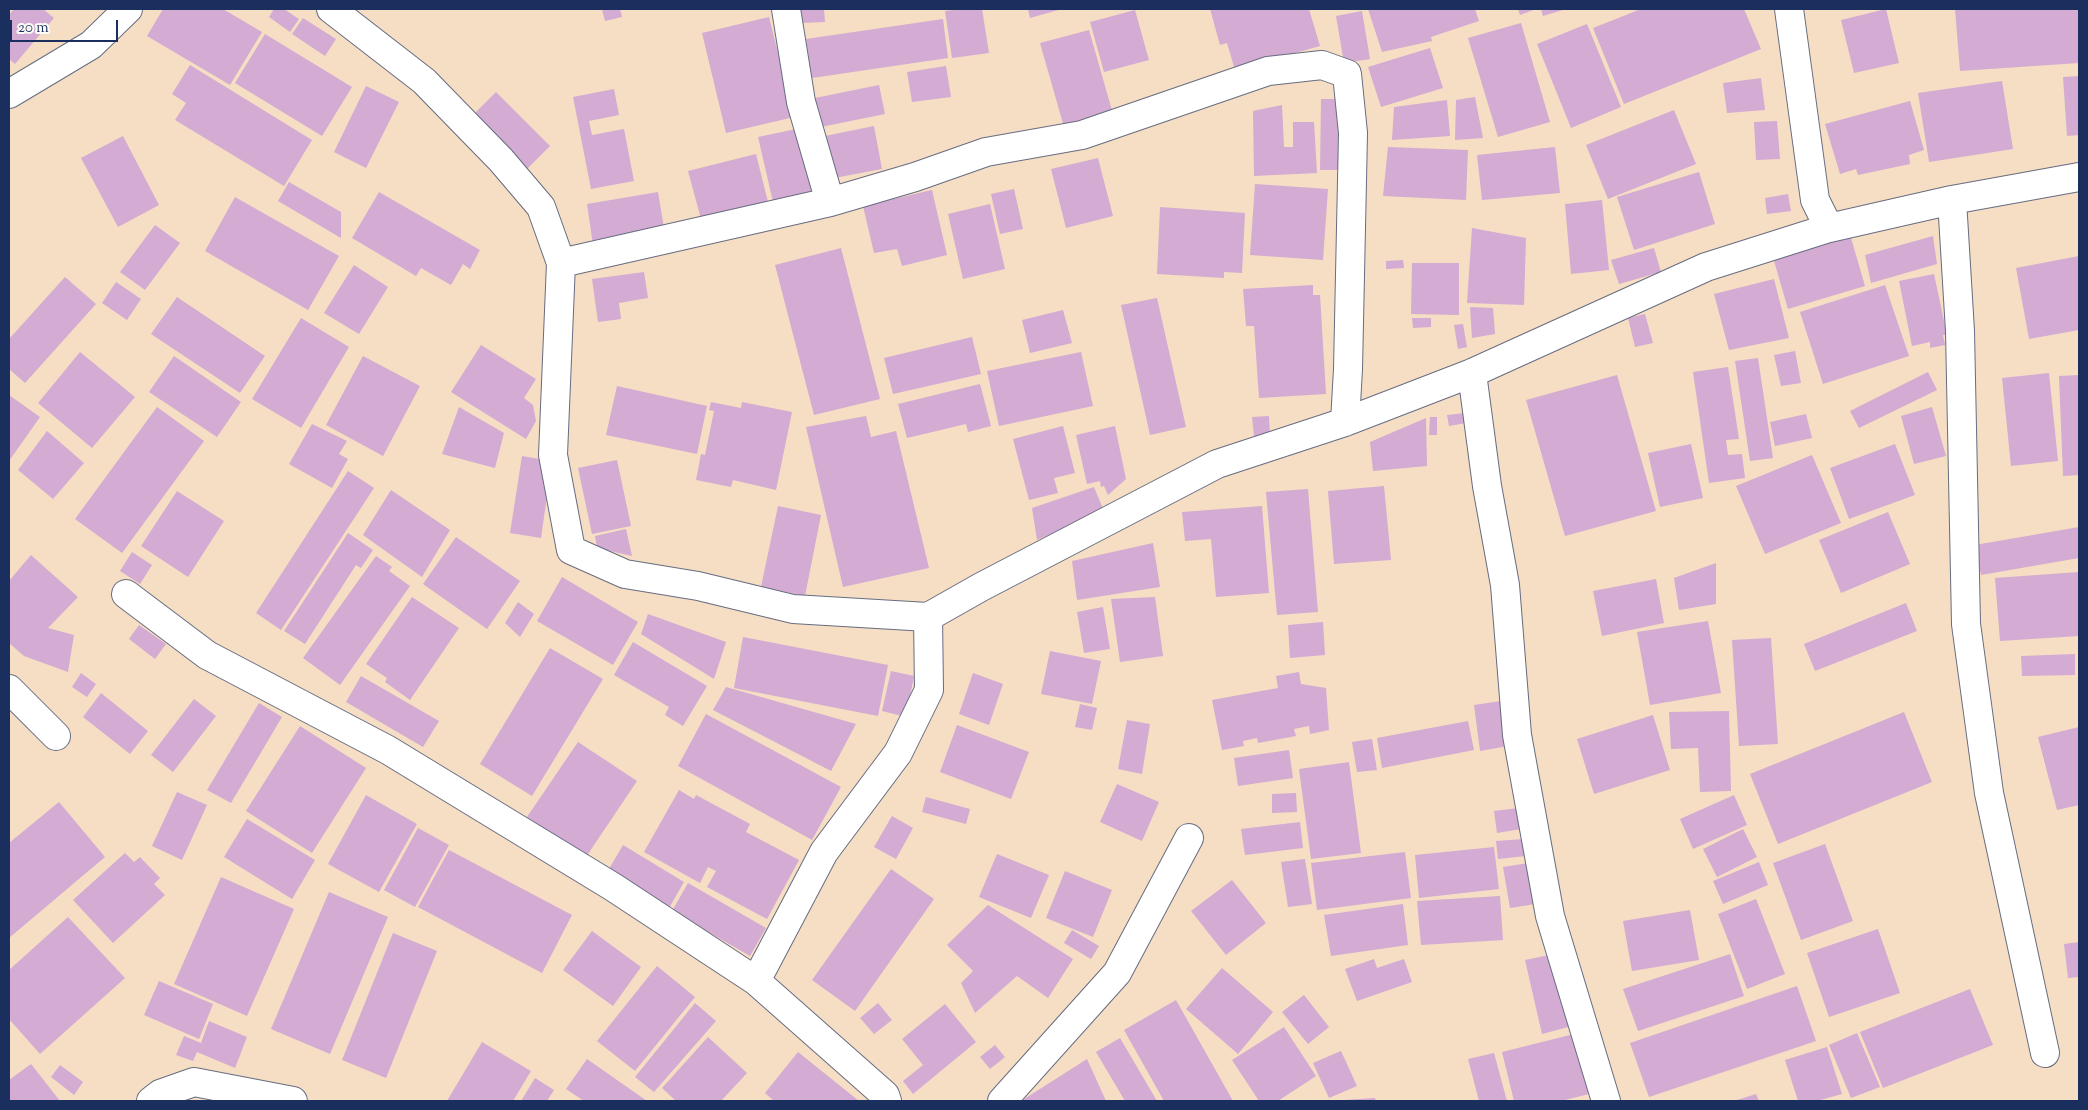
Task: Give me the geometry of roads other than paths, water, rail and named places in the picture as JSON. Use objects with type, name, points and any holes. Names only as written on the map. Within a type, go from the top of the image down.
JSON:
[{"type":"street","points":[[9,94],[91,45],[128,9]]},
{"type":"street","points":[[331,9],[424,81],[500,160],[541,207],[561,262],[553,455],[571,550],[625,574],[698,586],[793,609],[928,618],[981,587],[1217,464],[1345,422],[1472,373],[1706,267],[1829,228],[1952,200],[2079,177]]},
{"type":"street","points":[[786,9],[802,102],[830,202]]},
{"type":"street","points":[[1790,9],[1815,200],[1829,228]]},
{"type":"street","points":[[561,262],[830,202],[915,177],[986,152],[1082,136],[1268,72],[1322,64],[1347,74],[1353,133],[1348,369],[1345,422]]},
{"type":"street","points":[[1952,200],[1960,331],[1966,624],[1989,793],[2045,1053]]},
{"type":"street","points":[[1472,373],[1487,486],[1505,585],[1517,735],[1550,916],[1606,1101]]},
{"type":"street","points":[[126,594],[207,655],[388,750],[613,887],[756,981],[885,1095],[887,1101]]},
{"type":"street","points":[[756,981],[824,852],[898,753],[930,690],[928,618]]},
{"type":"street","points":[[9,689],[56,736]]},
{"type":"street","points":[[1002,1101],[1117,973],[1189,838]]},
{"type":"street","points":[[151,1101],[160,1094],[194,1082],[293,1101]]}]
